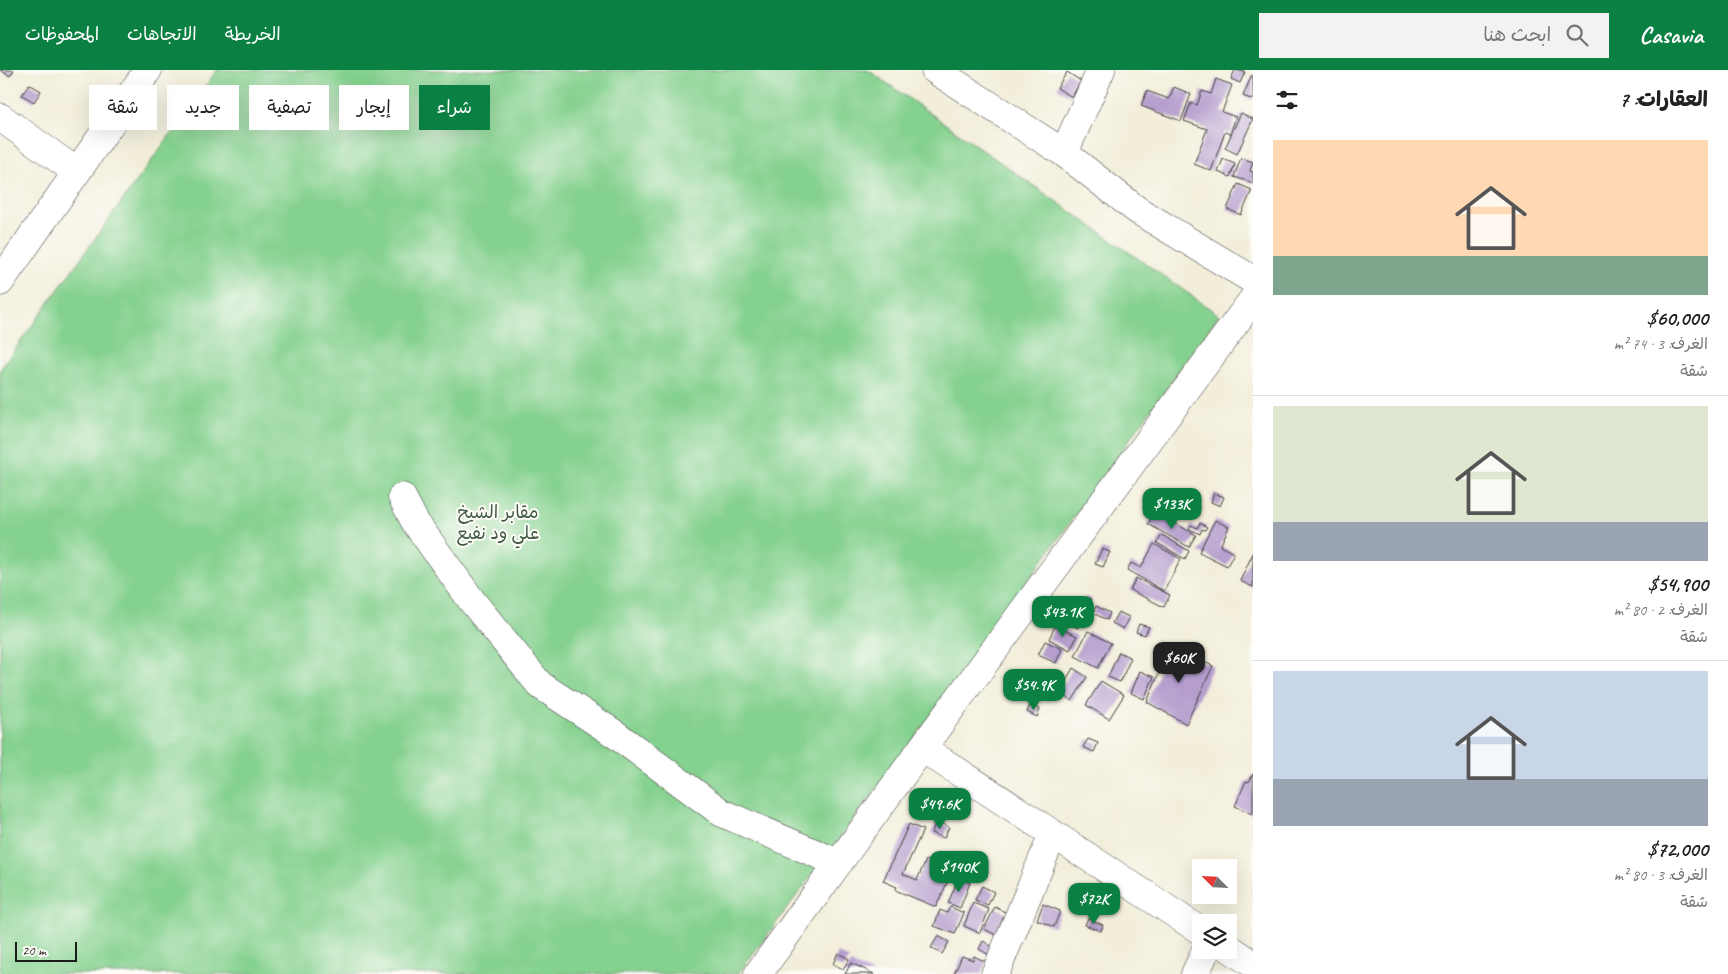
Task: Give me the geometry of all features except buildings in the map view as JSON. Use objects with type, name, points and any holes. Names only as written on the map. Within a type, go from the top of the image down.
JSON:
[{"type":"street","points":[[0,282],[148,70]]},
{"type":"street","points":[[935,70],[1064,153],[1137,210],[1253,280]]},
{"type":"street","points":[[1064,153],[1101,70]]},
{"type":"street","points":[[0,117],[77,172]]},
{"type":"street","points":[[758,974],[1253,299]]},
{"type":"street","points":[[402,497],[415,522],[472,601],[540,685],[614,734],[722,813],[838,863]]},
{"type":"street","points":[[922,748],[1192,925]]},
{"type":"street","points":[[994,974],[1053,834]]},
{"type":"street","points":[[1237,953],[1253,964]]},
{"type":"street","points":[[1195,974],[1202,959]]},
{"type":"green space","name":"مقابر الشيخ علي ود نفيع","points":[[217,70],[868,70],[1219,315],[930,717],[738,974],[0,974],[0,370],[174,130],[239,130],[239,85],[206,85]]}]
